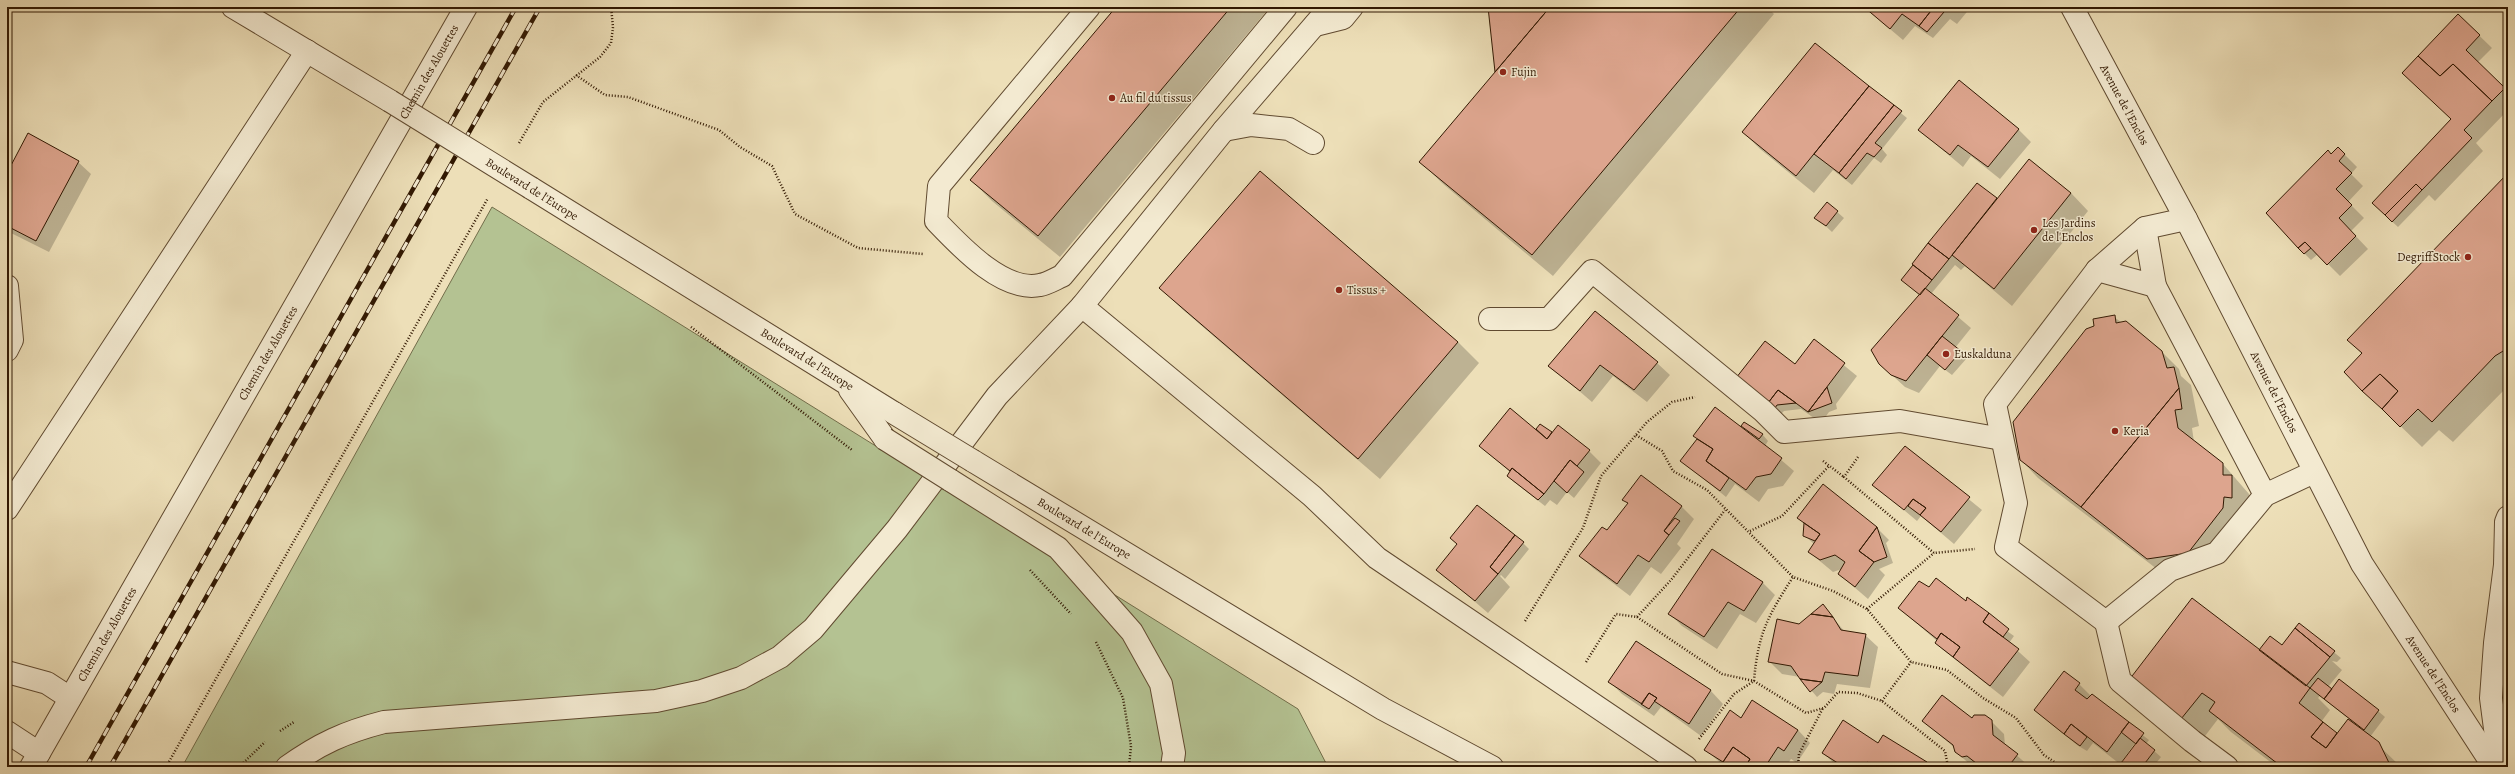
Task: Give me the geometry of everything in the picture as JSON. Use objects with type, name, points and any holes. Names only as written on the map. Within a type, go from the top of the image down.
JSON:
[{"type":"street","name":"Boulevard de l'Europe","points":[[234,7],[390,101],[844,383],[1383,709],[1492,767]]},
{"type":"street","name":"Chemin des Alouettes","points":[[7,732],[35,760],[466,7]]},
{"type":"street","points":[[1090,7],[939,186],[936,221],[973,260],[1013,282],[1039,285],[1062,276],[1286,7]]},
{"type":"street","points":[[287,767],[313,748],[348,732],[384,722],[656,701],[702,691],[741,678],[780,657],[813,629],[897,529],[997,396],[1082,306],[1224,130],[1330,7]]},
{"type":"street","points":[[1315,24],[1342,18],[1352,7]]},
{"type":"street","name":"Avenue de l'Enclos","points":[[2073,7],[2186,219],[2362,564],[2494,767]]},
{"type":"street","points":[[7,509],[307,51]]},
{"type":"street","points":[[1224,130],[1251,125],[1289,129],[1313,143]]},
{"type":"street","points":[[2186,219],[2145,228],[2097,270],[1995,404],[2016,503],[2006,547],[2106,622],[2120,681],[2192,741],[2227,767]]},
{"type":"street","points":[[2145,228],[2155,286],[2265,494]]},
{"type":"street","points":[[2097,270],[2155,286]]},
{"type":"street","points":[[1490,319],[1549,319],[1592,271],[1763,411],[1784,432],[1900,420],[2002,439]]},
{"type":"street","points":[[7,286],[12,340],[7,350]]},
{"type":"street","points":[[1082,306],[1312,496],[1377,558],[1683,765]]},
{"type":"street","points":[[844,383],[885,439],[1058,548],[1132,632],[1161,684],[1174,753],[1172,767]]},
{"type":"street","points":[[2106,622],[2170,570],[2217,553],[2265,494],[2314,472]]},
{"type":"street","points":[[2500,767],[2491,698],[2495,643],[2505,565],[2506,522],[2508,517]]},
{"type":"street","points":[[7,672],[47,683],[70,698]]},
{"type":"street","name":"Boulevard de l'Europe","points":[[1383,709],[1462,767]]},
{"type":"path","points":[[515,150],[543,102],[600,57],[611,43],[613,27],[611,7]]},
{"type":"path","points":[[576,75],[605,95],[628,97],[719,130],[740,147],[772,166],[795,214],[858,248],[875,249]]},
{"type":"path","points":[[166,767],[492,192]]},
{"type":"path","points":[[688,325],[853,451]]},
{"type":"path","points":[[1508,647],[1584,528],[1601,476],[1647,422],[1672,402],[1700,396]]},
{"type":"path","points":[[1884,421],[1844,477],[1934,553]]},
{"type":"path","points":[[1636,435],[1662,451],[1673,470],[1706,490],[1725,510],[1750,531],[1793,577],[1833,591],[1867,608],[1911,662],[1947,670],[1983,698],[2016,718],[2044,755],[2062,767]]},
{"type":"path","points":[[1750,531],[1782,516],[1829,466]]},
{"type":"path","points":[[1637,617],[1671,580],[1725,510]]},
{"type":"path","points":[[1867,608],[1934,553],[2006,547]]},
{"type":"path","points":[[1023,566],[1075,618]]},
{"type":"path","points":[[1754,681],[1757,649],[1769,614],[1793,577]]},
{"type":"path","points":[[1570,688],[1616,614],[1637,617],[1722,674],[1754,681],[1806,713],[1824,708]]},
{"type":"path","points":[[1095,640],[1123,698],[1131,746],[1130,767]]},
{"type":"path","points":[[1882,701],[1911,662]]},
{"type":"path","points":[[1683,765],[1734,694],[1754,681]]},
{"type":"path","points":[[1798,767],[1799,754],[1824,708],[1838,692],[1857,693],[1882,701],[1945,751],[1948,767]]},
{"type":"path","points":[[277,733],[295,722]]},
{"type":"path","points":[[239,767],[266,741]]},
{"type":"green space","points":[[492,207],[1298,709],[1328,767],[182,767]]},
{"type":"building","points":[[1116,7],[1231,7],[1038,236],[970,180]]},
{"type":"building","points":[[1488,7],[1550,7],[1495,72]]},
{"type":"building","points":[[1550,7],[1741,7],[1532,255],[1419,162]]},
{"type":"building","points":[[1864,7],[1934,7],[1919,26],[1902,14],[1890,29]]},
{"type":"building","points":[[1934,7],[1944,12],[1927,32],[1919,26]]},
{"type":"building","points":[[1936,7],[1948,7],[1944,12]]},
{"type":"building","points":[[2458,14],[2480,35],[2466,50],[2505,88],[2492,101],[2453,64],[2440,76],[2418,56]]},
{"type":"building","points":[[1815,43],[1869,86],[1796,176],[1742,132]]},
{"type":"building","points":[[2418,56],[2440,76],[2453,64],[2492,101],[2464,130],[2472,138],[2422,190],[2416,184],[2385,215],[2372,203],[2451,119],[2402,73]]},
{"type":"building","points":[[1959,80],[2019,129],[1988,167],[1958,145],[1950,155],[1918,130]]},
{"type":"building","points":[[1869,86],[1894,105],[1839,173],[1814,154]]},
{"type":"building","points":[[1894,105],[1902,111],[1875,143],[1882,148],[1874,157],[1867,153],[1846,179],[1839,173]]},
{"type":"building","points":[[28,133],[79,161],[36,241],[7,226],[7,173]]},
{"type":"building","points":[[2338,147],[2345,154],[2339,161],[2352,173],[2336,189],[2352,205],[2339,218],[2356,236],[2327,265],[2305,242],[2298,248],[2266,213],[2328,150],[2331,154]]},
{"type":"building","points":[[2029,159],[2071,193],[1994,289],[1952,255]]},
{"type":"building","points":[[1260,171],[1458,342],[1358,459],[1159,288]]},
{"type":"building","name":"DegriffStock","points":[[2508,173],[2508,348],[2495,356],[2432,422],[2418,409],[2400,427],[2382,409],[2398,391],[2380,374],[2362,391],[2344,372],[2362,353],[2347,340]]},
{"type":"building","points":[[1977,183],[1997,198],[1949,259],[1928,243]]},
{"type":"building","points":[[2416,184],[2422,190],[2392,222],[2385,215]]},
{"type":"building","points":[[1827,202],[1838,211],[1826,226],[1814,218]]},
{"type":"building","points":[[2305,242],[2311,248],[2304,254],[2298,248]]},
{"type":"building","points":[[1928,243],[1949,259],[1932,280],[1912,264]]},
{"type":"building","points":[[1913,265],[1932,280],[1920,295],[1901,280]]},
{"type":"building","points":[[1925,288],[1959,315],[1906,381],[1891,375],[1879,364],[1871,350]]},
{"type":"building","points":[[1595,311],[1658,362],[1634,390],[1600,365],[1580,391],[1548,366]]},
{"type":"building","points":[[2115,315],[2116,323],[2126,321],[2162,351],[2167,368],[2174,367],[2179,388],[2081,507],[2020,460],[2013,422],[2086,329],[2094,326],[2093,319]]},
{"type":"building","points":[[1942,336],[1961,351],[1945,370],[1927,355]]},
{"type":"building","points":[[1814,339],[1845,363],[1808,412],[1778,390],[1768,403],[1736,378],[1765,341],[1795,364]]},
{"type":"building","points":[[2380,374],[2398,391],[2382,409],[2362,391]]},
{"type":"building","points":[[1827,387],[1832,403],[1808,412]]},
{"type":"building","points":[[2179,388],[2182,409],[2175,410],[2178,428],[2223,463],[2223,475],[2232,475],[2232,498],[2224,497],[2223,508],[2188,553],[2147,559],[2081,507]]},
{"type":"building","points":[[1778,390],[1796,403],[1777,405],[1775,408],[1768,403]]},
{"type":"building","points":[[1715,407],[1782,458],[1771,474],[1756,477],[1746,490],[1706,461],[1713,449],[1693,436]]},
{"type":"building","points":[[1510,408],[1547,439],[1558,425],[1590,450],[1577,466],[1570,460],[1544,494],[1512,468],[1510,471],[1479,446]]},
{"type":"building","points":[[1744,422],[1763,434],[1759,439],[1741,426]]},
{"type":"building","points":[[1540,424],[1552,432],[1547,439],[1536,429]]},
{"type":"building","points":[[1697,439],[1713,449],[1706,461],[1729,478],[1720,491],[1680,461]]},
{"type":"building","points":[[1905,446],[1970,497],[1941,532],[1920,515],[1926,508],[1913,499],[1904,510],[1872,485]]},
{"type":"building","points":[[1570,460],[1584,472],[1567,493],[1554,481]]},
{"type":"building","points":[[1512,468],[1544,494],[1538,500],[1507,476]]},
{"type":"building","points":[[1641,475],[1682,506],[1664,531],[1669,535],[1649,562],[1638,555],[1617,584],[1579,556],[1602,527],[1607,530],[1628,503],[1622,500]]},
{"type":"building","points":[[1823,484],[1877,527],[1859,551],[1874,562],[1855,587],[1838,574],[1845,562],[1835,555],[1820,560],[1808,552],[1820,534],[1797,518]]},
{"type":"building","points":[[1913,499],[1926,508],[1920,515],[1908,506]]},
{"type":"building","points":[[1477,505],[1515,535],[1490,567],[1498,574],[1475,601],[1436,570],[1457,544],[1450,538]]},
{"type":"building","points":[[1675,518],[1680,521],[1669,535],[1664,531]]},
{"type":"building","points":[[1804,523],[1820,534],[1815,541],[1803,536]]},
{"type":"building","points":[[1877,527],[1887,557],[1874,562],[1859,551]]},
{"type":"building","points":[[1515,535],[1524,542],[1498,574],[1490,567]]},
{"type":"building","points":[[1712,549],[1763,582],[1744,611],[1728,602],[1704,637],[1668,614]]},
{"type":"building","points":[[1936,578],[1966,601],[1967,597],[1989,613],[1983,622],[2019,649],[1990,686],[1953,657],[1960,647],[1941,633],[1937,639],[1898,608],[1919,581],[1929,587]]},
{"type":"building","points":[[2192,598],[2310,688],[2299,703],[2323,722],[2311,737],[2326,748],[2348,719],[2379,742],[2391,767],[2293,767],[2289,764],[2287,767],[2282,767],[2209,711],[2215,702],[2202,693],[2181,719],[2129,680]]},
{"type":"building","points":[[1823,604],[1833,617],[1811,614]]},
{"type":"building","points":[[1989,613],[2009,629],[2003,637],[1983,622]]},
{"type":"building","points":[[1811,614],[1833,617],[1841,630],[1866,634],[1858,676],[1825,672],[1822,682],[1800,679],[1791,666],[1768,662],[1777,619],[1799,624]]},
{"type":"building","points":[[2299,623],[2335,651],[2330,657],[2295,628]]},
{"type":"building","points":[[2295,628],[2330,657],[2306,686],[2259,650],[2270,636],[2282,645]]},
{"type":"building","points":[[1941,633],[1960,647],[1953,657],[1935,643]]},
{"type":"building","points":[[1636,641],[1711,690],[1689,724],[1654,701],[1657,698],[1649,693],[1642,704],[1608,682]]},
{"type":"building","points":[[2064,671],[2080,683],[2075,690],[2087,699],[2092,694],[2129,722],[2107,752],[2071,724],[2064,734],[2034,710]]},
{"type":"building","points":[[2318,678],[2332,689],[2324,699],[2310,688]]},
{"type":"building","points":[[1800,679],[1822,682],[1810,692]]},
{"type":"building","points":[[2339,679],[2379,710],[2364,730],[2324,699]]},
{"type":"building","points":[[1649,693],[1657,698],[1649,709],[1641,704]]},
{"type":"building","points":[[1942,695],[1972,718],[1974,715],[1985,715],[1992,720],[1993,735],[2018,754],[2008,767],[1981,767],[1967,756],[1962,757],[1955,752],[1953,745],[1922,721]]},
{"type":"building","points":[[1752,700],[1798,730],[1784,751],[1778,747],[1765,767],[1745,767],[1750,759],[1733,747],[1723,762],[1704,750],[1730,710],[1741,718]]},
{"type":"building","points":[[1843,720],[1878,743],[1883,735],[1927,762],[1924,767],[1874,767],[1867,762],[1864,767],[1844,767],[1822,753]]},
{"type":"building","points":[[2129,722],[2144,733],[2136,744],[2121,732]]},
{"type":"building","points":[[2323,722],[2337,733],[2326,748],[2311,737]]},
{"type":"building","points":[[2071,724],[2087,737],[2080,746],[2064,734]]},
{"type":"building","points":[[2140,738],[2155,750],[2142,767],[2118,767]]},
{"type":"building","points":[[1733,747],[1750,759],[1745,767],[1730,767],[1723,762]]},
{"type":"railway","points":[[86,767],[516,7]]},
{"type":"railway","points":[[110,767],[540,7]]},
{"type":"place","name":"Fujin","points":[[1503,72]]},
{"type":"place","name":"Au fil du tissus","points":[[1112,98]]},
{"type":"place","name":"Les Jardins de l'Enclos","points":[[2034,230]]},
{"type":"place","name":"DegriffStock","points":[[2468,257]]},
{"type":"place","name":"Tissus +","points":[[1339,290]]},
{"type":"place","name":"Euskalduna","points":[[1946,354]]},
{"type":"place","name":"Keria","points":[[2115,431]]}]
